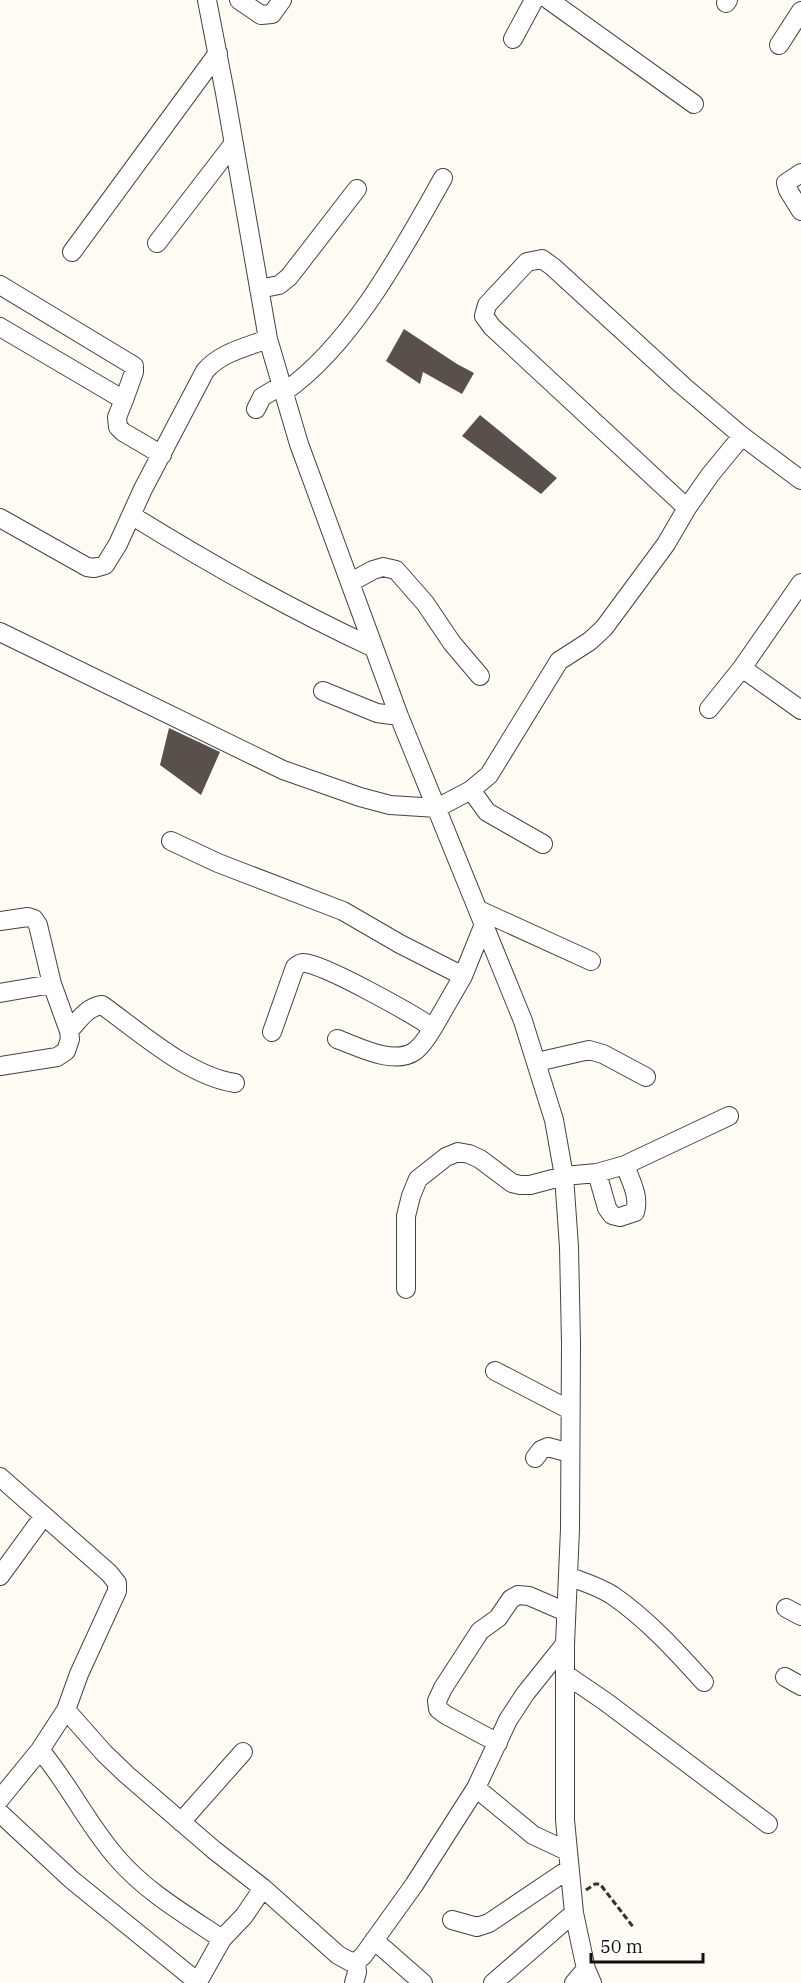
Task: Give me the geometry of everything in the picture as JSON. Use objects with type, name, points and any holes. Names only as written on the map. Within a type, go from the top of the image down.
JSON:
[{"type":"street","points":[[207,0],[268,339],[299,444],[399,716],[523,1021],[554,1120],[564,1176],[569,1247],[570,1454],[563,1778],[568,1860],[584,1978]]},
{"type":"street","points":[[239,0],[261,15],[272,14],[282,0]]},
{"type":"street","points":[[513,39],[534,0]]},
{"type":"street","points":[[549,0],[694,104]]},
{"type":"street","points":[[779,45],[801,11]]},
{"type":"street","points":[[72,252],[218,53]]},
{"type":"street","points":[[157,243],[234,143]]},
{"type":"street","points":[[801,173],[786,183],[801,211]]},
{"type":"street","points":[[256,409],[262,397],[283,388],[321,361],[346,333],[402,248],[443,178]]},
{"type":"street","points":[[259,289],[279,285],[290,277],[357,189]]},
{"type":"street","points":[[687,508],[492,327],[484,316],[487,305],[527,262],[542,259],[553,267],[682,385],[742,436],[801,480]]},
{"type":"street","points":[[0,285],[134,366],[135,372],[117,417],[118,427],[162,455]]},
{"type":"street","points":[[0,327],[124,400]]},
{"type":"street","points":[[0,518],[87,567],[94,568],[105,564],[118,544],[205,371],[212,363],[268,339]]},
{"type":"street","points":[[0,632],[283,770],[390,805],[437,808],[480,784],[494,768],[559,661],[590,641],[604,628],[666,544],[710,474],[742,436]]},
{"type":"street","points":[[131,516],[249,586],[374,648]]},
{"type":"street","points":[[351,582],[383,567],[396,570],[425,603],[452,643],[480,676]]},
{"type":"street","points":[[709,709],[796,603],[801,584]]},
{"type":"street","points":[[742,668],[801,710]]},
{"type":"street","points":[[323,691],[377,713],[399,716]]},
{"type":"street","points":[[471,790],[487,812],[543,844]]},
{"type":"street","points":[[171,841],[218,863],[343,911],[400,944],[463,976]]},
{"type":"street","points":[[0,921],[28,917],[34,919],[38,926],[52,984],[69,1031],[70,1040],[66,1051],[57,1057],[0,1066]]},
{"type":"street","points":[[482,917],[591,961]]},
{"type":"street","points":[[337,1040],[381,1054],[406,1056],[417,1050],[433,1028],[463,976],[482,917]]},
{"type":"street","points":[[272,1032],[295,967],[303,963],[314,965],[369,991],[418,1017],[433,1028]]},
{"type":"street","points":[[0,993],[52,984]]},
{"type":"street","points":[[69,1031],[93,1006],[102,1005],[187,1064],[213,1078],[235,1083]]},
{"type":"street","points":[[537,1062],[589,1050],[603,1054],[646,1077]]},
{"type":"street","points":[[405,1289],[406,1216],[411,1196],[418,1179],[446,1157],[458,1152],[469,1154],[480,1159],[512,1183],[530,1185],[564,1176],[597,1173],[625,1165],[729,1116]]},
{"type":"street","points":[[597,1173],[607,1208],[612,1215],[620,1216],[635,1212],[637,1198],[625,1165]]},
{"type":"street","points":[[495,1371],[570,1410]]},
{"type":"street","points":[[535,1458],[541,1450],[548,1447],[570,1454]]},
{"type":"street","points":[[0,1477],[109,1573],[117,1583],[117,1591],[79,1674],[66,1710],[40,1750],[0,1799]]},
{"type":"street","points":[[0,1576],[43,1517]]},
{"type":"street","points":[[568,1576],[611,1595],[666,1641],[705,1682]]},
{"type":"street","points":[[498,1743],[438,1709],[437,1701],[443,1688],[480,1631],[498,1618],[511,1599],[519,1595],[530,1596],[566,1612]]},
{"type":"street","points":[[354,1983],[357,1972],[356,1962],[414,1885],[476,1788],[508,1720],[525,1694],[565,1644]]},
{"type":"street","points":[[565,1674],[606,1702],[768,1824]]},
{"type":"street","points":[[66,1710],[104,1753],[181,1822],[263,1888],[338,1954],[349,1961],[356,1962]]},
{"type":"street","points":[[40,1750],[66,1783],[87,1820],[124,1866],[172,1905],[222,1939]]},
{"type":"street","points":[[181,1822],[243,1752]]},
{"type":"street","points":[[476,1788],[533,1835],[568,1860]]},
{"type":"street","points":[[0,1813],[72,1880],[194,1979],[199,1980],[222,1939],[244,1916],[263,1888]]},
{"type":"street","points":[[452,1920],[477,1927],[489,1923],[568,1860]]},
{"type":"street","points":[[493,1983],[573,1906]]},
{"type":"street","points":[[374,1940],[423,1983]]},
{"type":"path","points":[[573,1906],[595,1884],[600,1884],[634,1928]]},
{"type":"building","points":[[404,329],[474,373],[462,394],[423,372],[420,384],[386,361]]},
{"type":"building","points":[[480,415],[557,478],[541,494],[462,436]]},
{"type":"building","points":[[169,728],[220,752],[201,795],[160,765]]}]
